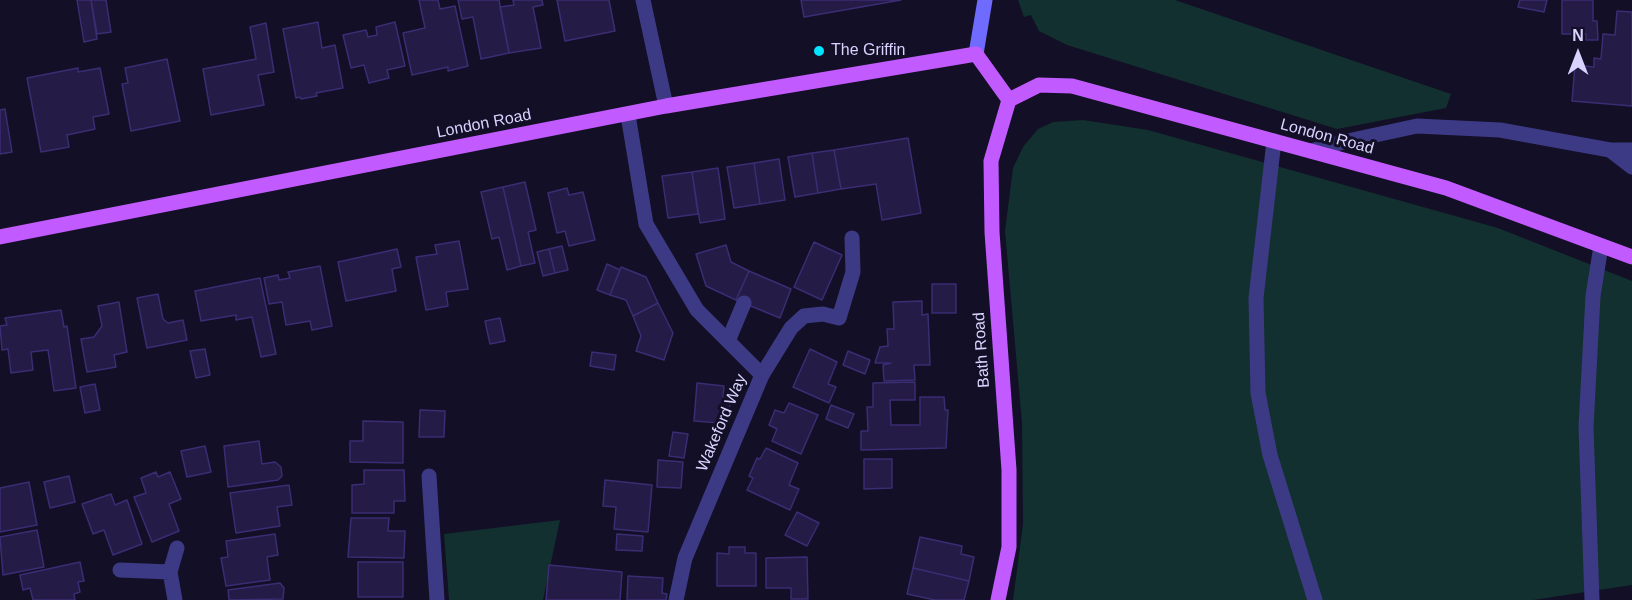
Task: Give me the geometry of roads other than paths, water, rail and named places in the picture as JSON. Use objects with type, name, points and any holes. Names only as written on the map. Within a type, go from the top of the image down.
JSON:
[{"type":"main road","name":"London Road","points":[[0,237],[666,106],[976,54]]},
{"type":"main road","points":[[976,54],[1009,100]]},
{"type":"main road","name":"London Road","points":[[1009,100],[1039,85],[1072,86],[1446,188],[1632,257]]},
{"type":"main road","name":"Bath Road","points":[[998,600],[1008,547],[1009,470],[992,232],[991,161],[1009,100]]},
{"type":"street","points":[[643,0],[666,106]]},
{"type":"street","points":[[976,54],[985,0]]},
{"type":"street","name":"Wakeford Way","points":[[628,115],[646,224],[697,310],[762,375],[685,558],[676,600]]},
{"type":"street","points":[[1311,151],[1417,126],[1500,130],[1610,150],[1632,150]]},
{"type":"street","points":[[1274,141],[1256,298],[1258,393],[1270,455],[1316,600]]},
{"type":"street","points":[[1610,150],[1632,167]]},
{"type":"street","points":[[762,375],[791,328],[804,316],[823,314],[839,318],[854,272],[852,238]]},
{"type":"street","points":[[1592,600],[1586,427],[1593,296],[1601,246]]},
{"type":"street","points":[[728,341],[744,303]]},
{"type":"street","points":[[429,476],[437,600]]},
{"type":"street","points":[[175,600],[170,572],[177,548]]},
{"type":"street","points":[[120,570],[170,572]]},
{"type":"place","name":"The Griffin","points":[[819,51]]}]
